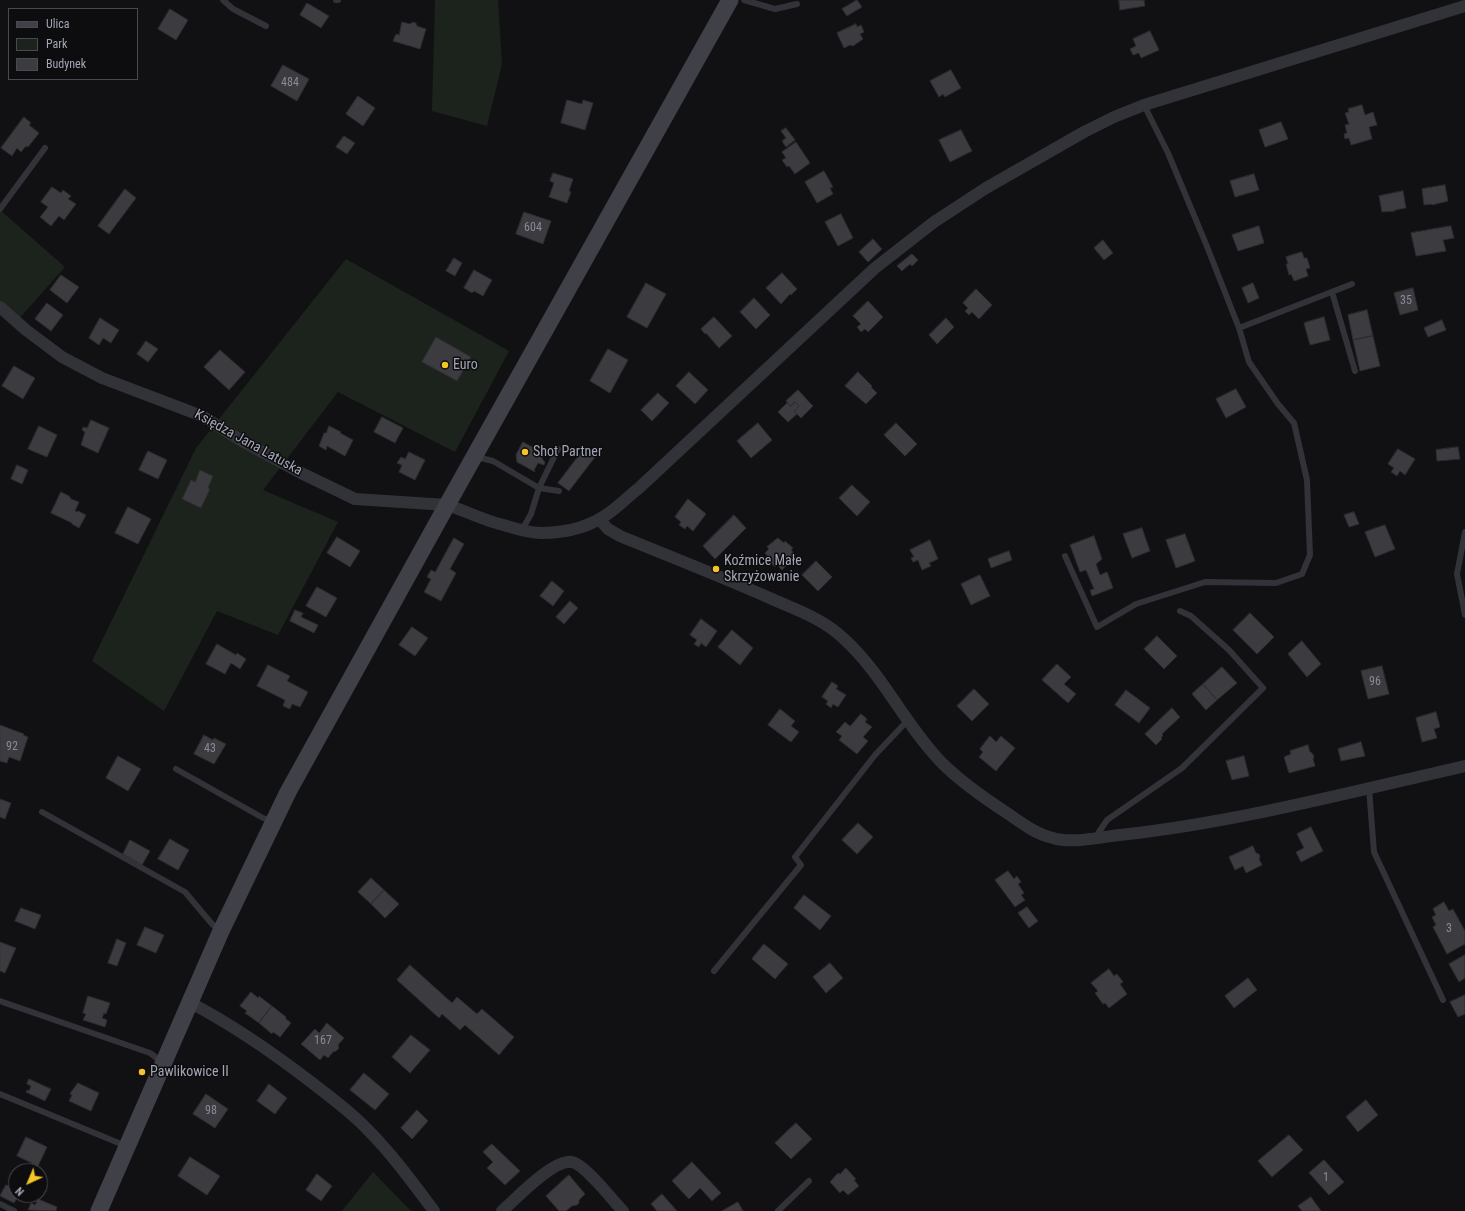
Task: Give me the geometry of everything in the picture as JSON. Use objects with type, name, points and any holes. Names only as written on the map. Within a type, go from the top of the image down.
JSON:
[{"type":"main road","points":[[99,1211],[221,931],[291,785],[446,505],[730,0]]},
{"type":"street","name":"Księdza Jana Latuska","points":[[0,307],[26,330],[62,357],[102,378],[202,416],[242,441],[301,473],[355,499],[446,505],[491,521],[522,530],[540,533],[572,530],[583,527],[612,511],[639,488],[875,268],[934,222],[986,188],[1084,132],[1114,117],[1144,105],[1465,6]]},
{"type":"street","points":[[599,519],[608,528],[620,536],[801,611],[819,620],[832,629],[844,638],[865,662],[941,762],[960,780],[988,801],[1031,829],[1052,838],[1063,840],[1095,838],[1155,831],[1233,819],[1465,766]]},
{"type":"street","points":[[189,1002],[248,1035],[343,1107],[366,1128],[392,1156],[434,1211]]},
{"type":"street","points":[[502,1211],[544,1173],[559,1164],[572,1162],[585,1169],[622,1211]]},
{"type":"lane","points":[[223,0],[233,9],[266,26]]},
{"type":"lane","points":[[744,0],[775,9],[797,4]]},
{"type":"lane","points":[[1065,556],[1097,627],[1136,604],[1205,582],[1276,583],[1302,574],[1310,555],[1307,480],[1294,423],[1278,404],[1249,362],[1239,328],[1168,153],[1144,105]]},
{"type":"lane","points":[[0,209],[45,148]]},
{"type":"lane","points":[[1239,328],[1352,284]]},
{"type":"lane","points":[[1332,292],[1355,371]]},
{"type":"lane","points":[[522,530],[531,514],[539,488],[558,449]]},
{"type":"lane","points":[[474,457],[492,461],[539,488],[559,490]]},
{"type":"lane","points":[[1465,532],[1457,574],[1465,615]]},
{"type":"lane","points":[[1095,838],[1106,820],[1182,768],[1263,688],[1229,650],[1191,616],[1180,611]]},
{"type":"lane","points":[[714,971],[801,865],[795,857],[875,754],[908,720]]},
{"type":"lane","points":[[176,769],[264,818],[273,821]]},
{"type":"lane","points":[[1369,788],[1374,852],[1443,1000]]},
{"type":"lane","points":[[42,812],[185,892],[212,924],[221,931]]},
{"type":"lane","points":[[0,1001],[150,1054],[164,1063]]},
{"type":"lane","points":[[0,1094],[128,1146]]},
{"type":"lane","points":[[778,1211],[809,1181]]},
{"type":"lane","points":[[0,1204],[14,1211]]},
{"type":"green space","points":[[435,0],[498,0],[502,64],[487,126],[432,111]]},
{"type":"green space","points":[[0,210],[65,267],[18,320],[0,314]]},
{"type":"green space","points":[[346,259],[509,351],[455,452],[338,392],[263,490],[338,522],[278,635],[217,611],[164,711],[92,661],[196,448]]},
{"type":"green space","points":[[373,1172],[411,1211],[342,1211]]},
{"type":"building","points":[[857,0],[862,7],[847,16],[842,9]]},
{"type":"building","points":[[1119,0],[1144,0],[1145,6],[1120,10]]},
{"type":"building","points":[[307,3],[329,16],[321,28],[300,15]]},
{"type":"building","points":[[170,9],[188,20],[176,40],[158,29]]},
{"type":"building","points":[[402,22],[410,24],[413,22],[416,23],[417,26],[426,29],[420,49],[393,41],[396,34],[399,35]]},
{"type":"building","points":[[856,24],[857,27],[861,25],[864,32],[860,34],[863,39],[853,46],[850,45],[844,48],[837,33]]},
{"type":"building","points":[[1150,31],[1159,50],[1141,58],[1139,53],[1133,55],[1130,49],[1136,46],[1133,39]]},
{"type":"building","points":[[283,65],[309,79],[297,101],[271,86]]},
{"type":"building","points":[[951,70],[961,88],[945,97],[943,94],[939,97],[930,81]]},
{"type":"building","points":[[358,96],[375,108],[363,126],[346,114]]},
{"type":"building","points":[[567,100],[582,104],[583,100],[593,103],[585,130],[561,123]]},
{"type":"building","points":[[1362,105],[1365,115],[1373,112],[1377,125],[1369,127],[1372,139],[1351,145],[1349,138],[1345,139],[1344,134],[1347,133],[1345,125],[1349,124],[1345,113],[1349,112],[1348,109]]},
{"type":"building","points":[[24,117],[31,123],[29,125],[39,133],[28,147],[26,146],[21,152],[17,148],[12,156],[1,148]]},
{"type":"building","points":[[1281,122],[1288,139],[1265,147],[1259,130]]},
{"type":"building","points":[[786,128],[795,140],[786,147],[782,141],[786,138],[781,131]]},
{"type":"building","points":[[961,130],[972,151],[950,162],[939,140]]},
{"type":"building","points":[[344,136],[355,143],[347,154],[336,147]]},
{"type":"building","points":[[796,142],[810,163],[795,174],[782,160],[786,158],[782,152]]},
{"type":"building","points":[[824,171],[833,187],[830,188],[833,194],[817,203],[805,182]]},
{"type":"building","points":[[553,173],[573,179],[569,191],[571,192],[567,203],[549,197],[554,183],[550,181]]},
{"type":"building","points":[[1254,174],[1259,190],[1235,197],[1230,181]]},
{"type":"building","points":[[1445,185],[1448,201],[1432,205],[1424,205],[1422,189]]},
{"type":"building","points":[[52,187],[61,193],[63,190],[71,196],[68,199],[76,204],[64,220],[59,216],[51,226],[40,217],[48,207],[41,202]]},
{"type":"building","points":[[125,189],[136,198],[109,234],[98,226]]},
{"type":"building","points":[[1403,191],[1406,208],[1382,212],[1379,196]]},
{"type":"building","points":[[524,212],[551,221],[543,244],[516,234]]},
{"type":"building","points":[[841,214],[853,238],[838,246],[825,222]]},
{"type":"building","points":[[1259,226],[1264,243],[1238,251],[1232,235]]},
{"type":"building","points":[[1451,226],[1454,238],[1443,240],[1446,251],[1416,256],[1411,233]]},
{"type":"building","points":[[873,239],[882,249],[868,262],[859,252]]},
{"type":"building","points":[[1103,240],[1113,253],[1104,260],[1094,248]]},
{"type":"building","points":[[1302,252],[1304,258],[1307,258],[1310,268],[1306,269],[1308,276],[1294,281],[1291,274],[1289,275],[1286,257]]},
{"type":"building","points":[[912,254],[918,260],[912,266],[910,264],[902,271],[897,266]]},
{"type":"building","points":[[454,258],[462,263],[455,276],[446,271]]},
{"type":"building","points":[[474,270],[492,280],[483,296],[474,291],[472,293],[464,288]]},
{"type":"building","points":[[782,273],[797,289],[781,304],[766,288]]},
{"type":"building","points":[[61,275],[79,287],[67,303],[50,290]]},
{"type":"building","points":[[646,283],[666,294],[647,328],[627,317]]},
{"type":"building","points":[[1253,283],[1259,298],[1248,303],[1242,288]]},
{"type":"building","points":[[1413,288],[1418,310],[1400,315],[1394,293]]},
{"type":"building","points":[[976,289],[992,305],[979,319],[972,312],[969,315],[965,311],[968,308],[963,303]]},
{"type":"building","points":[[754,298],[770,315],[756,329],[740,312]]},
{"type":"building","points":[[868,301],[883,317],[868,332],[865,329],[861,332],[857,327],[861,324],[853,316]]},
{"type":"building","points":[[47,303],[63,315],[51,331],[35,319]]},
{"type":"building","points":[[1367,310],[1373,336],[1353,340],[1348,315]]},
{"type":"building","points":[[714,317],[732,336],[719,348],[701,329]]},
{"type":"building","points":[[1324,317],[1330,340],[1310,345],[1304,323]]},
{"type":"building","points":[[100,318],[119,330],[111,343],[103,338],[99,345],[89,338]]},
{"type":"building","points":[[946,318],[954,327],[937,344],[929,335]]},
{"type":"building","points":[[1442,320],[1446,330],[1428,337],[1424,328]]},
{"type":"building","points":[[1373,336],[1380,366],[1360,371],[1353,340]]},
{"type":"building","points":[[436,337],[471,357],[457,381],[422,362]]},
{"type":"building","points":[[146,341],[158,349],[148,362],[137,354]]},
{"type":"building","points":[[608,349],[628,360],[610,393],[590,381]]},
{"type":"building","points":[[220,350],[245,372],[229,390],[204,367]]},
{"type":"building","points":[[14,366],[35,378],[23,399],[2,386]]},
{"type":"building","points":[[689,372],[708,390],[695,404],[676,386]]},
{"type":"building","points":[[858,372],[877,393],[866,404],[845,386]]},
{"type":"building","points":[[1236,389],[1246,407],[1226,418],[1216,399]]},
{"type":"building","points":[[798,390],[813,406],[801,418],[794,411],[799,406],[795,402],[790,406],[786,401]]},
{"type":"building","points":[[658,393],[669,403],[652,421],[641,410]]},
{"type":"building","points":[[795,402],[799,406],[794,411],[797,414],[788,422],[778,412],[787,403],[790,406]]},
{"type":"building","points":[[382,417],[403,428],[395,443],[374,432]]},
{"type":"building","points":[[91,420],[109,428],[98,453],[81,445],[85,432],[82,430],[83,427],[87,428]]},
{"type":"building","points":[[758,423],[772,440],[751,458],[737,441]]},
{"type":"building","points":[[896,423],[917,444],[905,456],[884,435]]},
{"type":"building","points":[[39,426],[57,435],[47,457],[28,449]]},
{"type":"building","points":[[329,426],[353,440],[345,456],[327,446],[326,450],[319,446],[324,433],[326,433]]},
{"type":"building","points":[[523,442],[545,454],[542,459],[545,462],[544,465],[538,463],[534,470],[535,472],[517,462],[516,455]]},
{"type":"building","points":[[1458,447],[1460,459],[1437,461],[1436,450]]},
{"type":"building","points":[[584,449],[595,457],[569,491],[558,483]]},
{"type":"building","points":[[1398,449],[1415,459],[1405,475],[1400,471],[1397,476],[1391,472],[1394,468],[1388,464]]},
{"type":"building","points":[[148,451],[167,460],[158,479],[139,470]]},
{"type":"building","points":[[409,452],[425,460],[415,480],[399,472],[402,465],[397,463],[401,457],[405,459]]},
{"type":"building","points":[[17,465],[28,470],[22,484],[11,479]]},
{"type":"building","points":[[200,470],[213,476],[208,488],[210,489],[201,508],[182,499],[191,480],[195,482]]},
{"type":"building","points":[[852,485],[870,502],[857,516],[839,498]]},
{"type":"building","points":[[61,492],[69,496],[71,499],[79,502],[75,511],[86,515],[79,528],[51,513]]},
{"type":"building","points":[[688,499],[706,514],[693,531],[687,526],[685,529],[679,525],[681,522],[675,517]]},
{"type":"building","points":[[128,507],[151,519],[138,544],[115,533]]},
{"type":"building","points":[[1354,512],[1359,524],[1349,527],[1344,515]]},
{"type":"building","points":[[734,515],[746,528],[715,559],[703,546]]},
{"type":"building","points":[[1385,525],[1395,549],[1375,557],[1365,532]]},
{"type":"building","points":[[1142,528],[1150,551],[1132,558],[1123,534]]},
{"type":"building","points":[[1185,534],[1195,561],[1176,568],[1166,540]]},
{"type":"building","points":[[1094,536],[1102,559],[1096,564],[1100,575],[1107,572],[1113,588],[1092,596],[1090,590],[1094,589],[1086,570],[1080,572],[1070,545]]},
{"type":"building","points":[[337,537],[360,551],[350,567],[327,553]]},
{"type":"building","points":[[454,538],[464,544],[450,569],[456,573],[441,601],[424,592],[431,579],[427,577],[431,570],[435,572]]},
{"type":"building","points":[[778,538],[784,543],[785,541],[793,548],[791,550],[796,555],[782,570],[777,565],[775,567],[767,560],[769,558],[765,553],[769,549],[767,547]]},
{"type":"building","points":[[930,540],[938,559],[929,563],[931,566],[922,570],[918,560],[913,562],[911,558],[914,557],[910,550]]},
{"type":"building","points":[[1009,551],[1012,560],[991,568],[988,559]]},
{"type":"building","points":[[816,561],[832,577],[818,591],[802,575]]},
{"type":"building","points":[[980,575],[990,596],[971,605],[961,584]]},
{"type":"building","points":[[552,581],[564,591],[553,606],[540,596]]},
{"type":"building","points":[[317,587],[337,598],[326,617],[306,606]]},
{"type":"building","points":[[570,601],[578,608],[564,624],[556,617]]},
{"type":"building","points":[[295,610],[303,613],[301,617],[318,625],[314,633],[290,621]]},
{"type":"building","points":[[1250,613],[1274,637],[1257,654],[1233,630]]},
{"type":"building","points":[[701,619],[717,631],[706,647],[701,643],[699,647],[694,644],[697,640],[690,635]]},
{"type":"building","points":[[412,627],[428,638],[415,656],[399,645]]},
{"type":"building","points":[[732,630],[753,648],[740,665],[718,647]]},
{"type":"building","points":[[1157,636],[1177,656],[1164,669],[1144,649]]},
{"type":"building","points":[[1302,641],[1321,664],[1307,677],[1288,654]]},
{"type":"building","points":[[217,644],[246,659],[240,669],[231,663],[225,674],[206,664]]},
{"type":"building","points":[[1057,664],[1071,677],[1064,684],[1076,694],[1068,703],[1042,680]]},
{"type":"building","points":[[268,665],[290,676],[287,681],[308,692],[300,707],[292,704],[290,709],[283,706],[285,700],[257,686]]},
{"type":"building","points":[[1382,666],[1389,694],[1368,699],[1361,671]]},
{"type":"building","points":[[1222,667],[1237,683],[1217,700],[1203,684]]},
{"type":"building","points":[[832,682],[838,686],[836,689],[846,695],[838,707],[833,704],[831,708],[826,704],[828,701],[822,697]]},
{"type":"building","points":[[1203,684],[1217,700],[1206,710],[1192,694]]},
{"type":"building","points":[[974,689],[989,704],[972,721],[957,706]]},
{"type":"building","points":[[1126,690],[1150,708],[1139,723],[1115,705]]},
{"type":"building","points":[[1172,708],[1180,717],[1162,734],[1162,739],[1156,745],[1145,734]]},
{"type":"building","points":[[780,709],[795,721],[791,726],[799,732],[791,742],[768,725]]},
{"type":"building","points":[[1436,712],[1440,727],[1434,729],[1437,738],[1422,742],[1416,718]]},
{"type":"building","points":[[861,714],[867,719],[865,722],[872,727],[863,737],[868,741],[857,754],[839,740],[842,736],[836,732],[845,722],[850,726]]},
{"type":"building","points":[[0,725],[28,737],[20,761],[9,757],[7,763],[0,761]]},
{"type":"building","points":[[204,735],[213,740],[214,738],[226,744],[214,764],[194,754]]},
{"type":"building","points":[[990,736],[996,742],[1001,736],[1015,748],[996,771],[979,757],[983,752],[980,749]]},
{"type":"building","points":[[1361,742],[1365,756],[1341,761],[1338,749]]},
{"type":"building","points":[[1308,745],[1310,752],[1314,756],[1313,759],[1315,766],[1289,773],[1284,757],[1291,754],[1290,751]]},
{"type":"building","points":[[118,756],[141,769],[128,791],[106,778]]},
{"type":"building","points":[[1244,756],[1249,776],[1232,780],[1226,761]]},
{"type":"building","points":[[0,799],[11,803],[5,819],[0,817]]},
{"type":"building","points":[[858,823],[873,837],[857,854],[842,840]]},
{"type":"building","points":[[1311,827],[1323,851],[1301,862],[1296,852],[1304,848],[1297,834]]},
{"type":"building","points":[[170,839],[189,850],[178,870],[158,859]]},
{"type":"building","points":[[130,840],[150,851],[142,865],[123,854]]},
{"type":"building","points":[[1253,846],[1256,853],[1259,854],[1259,859],[1262,865],[1246,873],[1243,866],[1235,870],[1229,857]]},
{"type":"building","points":[[1008,871],[1014,879],[1017,876],[1021,882],[1018,884],[1024,893],[1021,895],[1025,900],[1015,907],[995,880]]},
{"type":"building","points":[[371,878],[384,890],[371,904],[358,892]]},
{"type":"building","points":[[384,890],[399,904],[385,918],[371,904]]},
{"type":"building","points":[[804,895],[831,916],[820,930],[794,908]]},
{"type":"building","points":[[1444,902],[1449,911],[1453,909],[1465,931],[1465,944],[1447,954],[1433,927],[1436,925],[1432,917],[1436,915],[1433,909]]},
{"type":"building","points":[[1027,907],[1038,921],[1029,928],[1018,913]]},
{"type":"building","points":[[21,908],[41,915],[35,929],[15,921]]},
{"type":"building","points":[[145,927],[164,935],[156,953],[137,945]]},
{"type":"building","points":[[117,939],[126,943],[117,966],[108,963]]},
{"type":"building","points":[[0,942],[16,948],[5,973],[0,971]]},
{"type":"building","points":[[764,944],[788,964],[775,979],[752,959]]},
{"type":"building","points":[[1465,955],[1465,978],[1459,982],[1449,964]]},
{"type":"building","points":[[830,963],[843,978],[826,993],[813,977]]},
{"type":"building","points":[[410,965],[452,1003],[457,997],[477,1014],[482,1009],[514,1037],[499,1055],[465,1025],[460,1030],[442,1014],[439,1018],[397,980]]},
{"type":"building","points":[[1109,969],[1114,976],[1117,974],[1123,982],[1120,984],[1127,994],[1109,1008],[1105,1003],[1103,1004],[1095,993],[1098,991],[1091,983]]},
{"type":"building","points":[[1248,978],[1257,990],[1234,1008],[1225,996]]},
{"type":"building","points":[[251,992],[272,1006],[259,1023],[245,1013],[247,1011],[240,1006]]},
{"type":"building","points":[[1465,995],[1465,1014],[1458,1017],[1450,1002]]},
{"type":"building","points":[[88,996],[110,1003],[106,1014],[104,1013],[102,1018],[107,1020],[105,1027],[83,1020],[86,1014],[83,1013]]},
{"type":"building","points":[[272,1006],[291,1023],[280,1037],[273,1032],[272,1034],[259,1023]]},
{"type":"building","points":[[327,1023],[344,1038],[338,1045],[339,1048],[336,1051],[333,1052],[328,1058],[324,1055],[320,1060],[301,1044],[315,1029],[319,1033]]},
{"type":"building","points":[[411,1035],[430,1050],[410,1073],[392,1057]]},
{"type":"building","points":[[364,1073],[389,1094],[375,1110],[350,1090]]},
{"type":"building","points":[[29,1079],[51,1089],[45,1101],[26,1092],[27,1090],[29,1091],[31,1086],[27,1084]]},
{"type":"building","points":[[78,1083],[99,1093],[91,1111],[69,1101],[72,1095],[70,1094]]},
{"type":"building","points":[[269,1084],[287,1098],[275,1114],[257,1101]]},
{"type":"building","points":[[206,1094],[228,1109],[215,1128],[193,1114]]},
{"type":"building","points":[[1366,1100],[1378,1115],[1358,1132],[1346,1117]]},
{"type":"building","points":[[417,1110],[428,1121],[412,1139],[401,1128]]},
{"type":"building","points":[[796,1123],[812,1139],[791,1159],[775,1143]]},
{"type":"building","points":[[1289,1135],[1303,1150],[1272,1177],[1258,1161]]},
{"type":"building","points":[[26,1137],[47,1147],[39,1163],[32,1163],[17,1156]]},
{"type":"building","points":[[492,1144],[520,1171],[505,1185],[487,1168],[493,1162],[483,1152]]},
{"type":"building","points":[[190,1157],[220,1176],[207,1195],[178,1176]]},
{"type":"building","points":[[1324,1160],[1344,1182],[1329,1195],[1309,1173]]},
{"type":"building","points":[[692,1162],[721,1193],[712,1201],[700,1188],[689,1199],[672,1181]]},
{"type":"building","points":[[846,1168],[856,1179],[854,1180],[859,1186],[848,1195],[843,1190],[840,1193],[830,1182],[838,1173],[840,1174]]},
{"type":"building","points":[[317,1174],[332,1186],[321,1201],[306,1190]]},
{"type":"building","points":[[569,1175],[585,1194],[579,1200],[577,1205],[572,1206],[566,1211],[559,1211],[546,1196]]},
{"type":"building","points":[[6,1185],[8,1186],[8,1200],[0,1196]]},
{"type":"building","points":[[662,1194],[677,1211],[657,1211],[651,1204]]},
{"type":"building","points":[[1311,1197],[1321,1211],[1302,1211],[1298,1206]]},
{"type":"building","points":[[738,1202],[743,1211],[722,1211]]},
{"type":"building","points":[[31,1203],[35,1205],[36,1203],[48,1203],[57,1207],[56,1211],[28,1210]]},
{"type":"place","name":"Euro","points":[[445,365]]},
{"type":"place","name":"Shot Partner","points":[[525,452]]},
{"type":"place","name":"Koźmice Małe Skrzyżowanie","points":[[716,569]]},
{"type":"place","name":"Pawlikowice II","points":[[142,1072]]}]
